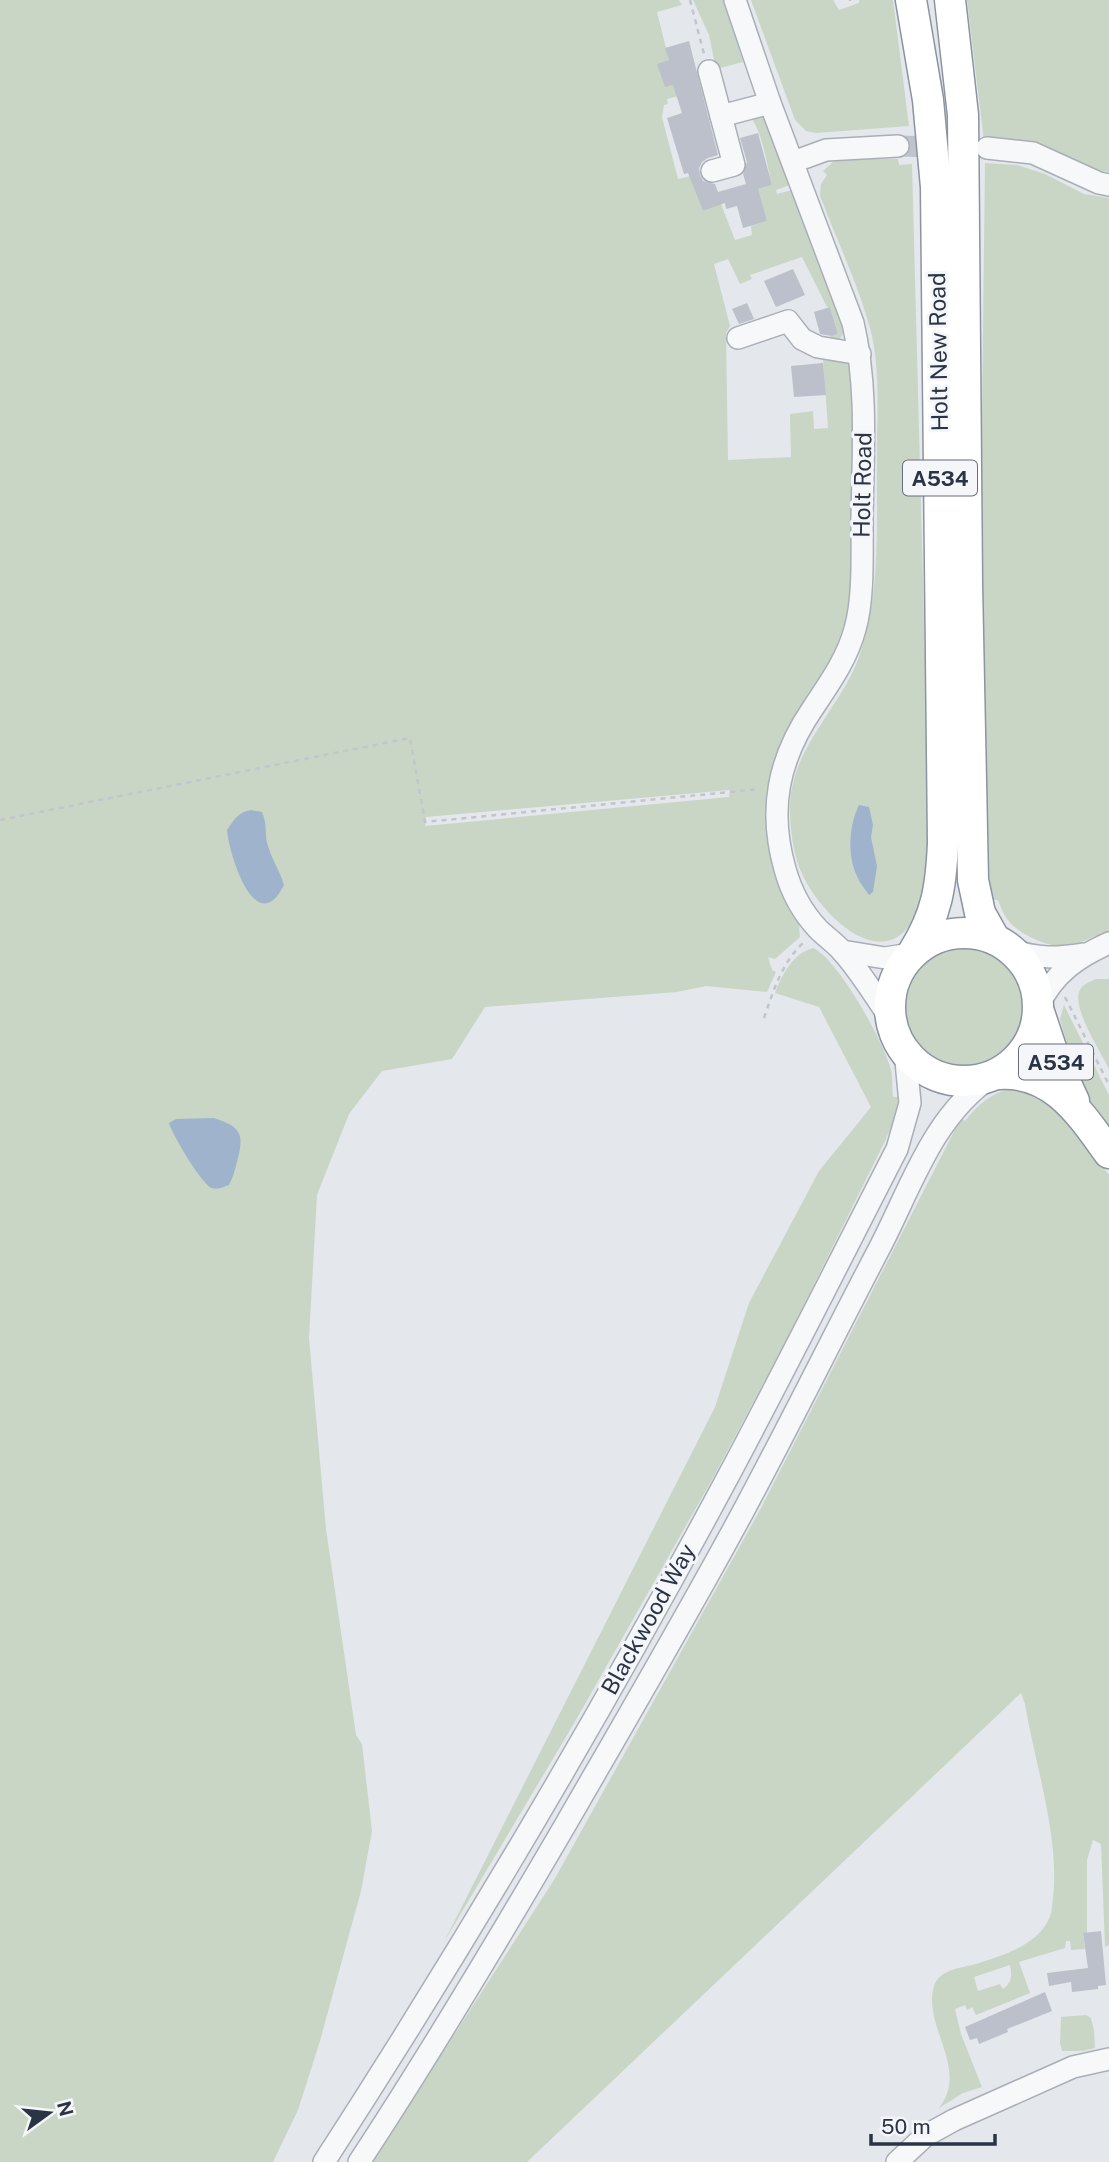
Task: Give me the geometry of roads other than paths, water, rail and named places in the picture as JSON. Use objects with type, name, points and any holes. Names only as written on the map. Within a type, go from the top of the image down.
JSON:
[{"type":"highway","name":"Holt New Road","points":[[911,0],[928,100],[936,187],[943,830],[942,883],[938,900],[932,919],[912,953]]},
{"type":"highway","name":"Holt New Road","points":[[950,0],[963,139],[973,880],[979,909],[1004,944]]},
{"type":"highway","points":[[973,932],[1004,944],[1028,968],[1047,1004],[1030,1042],[1019,1057],[994,1075],[972,1081],[939,1077],[920,1067],[895,1035],[891,1020],[891,994],[895,979],[912,953],[932,939],[952,933],[973,932]]},
{"type":"highway","name":"A534","points":[[1047,1004],[1055,1060],[1079,1111]]},
{"type":"highway","name":"A534","points":[[994,1075],[1017,1073],[1041,1080],[1061,1093],[1079,1111],[1109,1153]]},
{"type":"street","name":"Holt Road","points":[[735,0],[853,323],[860,354],[863,388],[862,574],[856,629],[835,678],[811,710],[791,746],[778,787],[775,808],[777,833],[785,872],[795,895],[818,929],[842,951],[891,1020]]},
{"type":"street","points":[[709,71],[734,165],[712,171]]},
{"type":"street","points":[[721,116],[771,103]]},
{"type":"street","points":[[793,162],[826,150],[898,146]]},
{"type":"street","points":[[987,148],[1033,153],[1109,185]]},
{"type":"street","points":[[738,338],[788,321],[802,339],[818,347],[860,354]]},
{"type":"street","points":[[1047,1004],[1058,975],[1086,954],[1109,943]]},
{"type":"street","points":[[1004,944],[1046,958],[1086,954]]},
{"type":"street","points":[[842,951],[885,958],[912,953]]},
{"type":"street","name":"Blackwood Way","points":[[324,2162],[585,1734],[731,1471],[897,1149],[910,1103],[905,1051]]},
{"type":"street","name":"Blackwood Way","points":[[359,2162],[492,1950],[651,1678],[758,1483],[932,1142],[956,1105],[971,1090],[994,1075]]},
{"type":"street","points":[[897,2162],[925,2136],[954,2120],[1073,2067],[1109,2059]]},
{"type":"water","points":[[859,805],[869,807],[873,825],[871,837],[877,866],[873,892],[869,895],[854,868],[851,850],[851,831]]},
{"type":"water","points":[[251,810],[262,812],[268,846],[284,885],[274,900],[264,904],[254,899],[246,888],[233,857],[227,830],[240,815]]},
{"type":"water","points":[[214,1118],[234,1127],[241,1142],[229,1185],[216,1189],[207,1185],[195,1169],[169,1123],[176,1119]]},
{"type":"tunnel","points":[[898,146],[945,147]]}]
